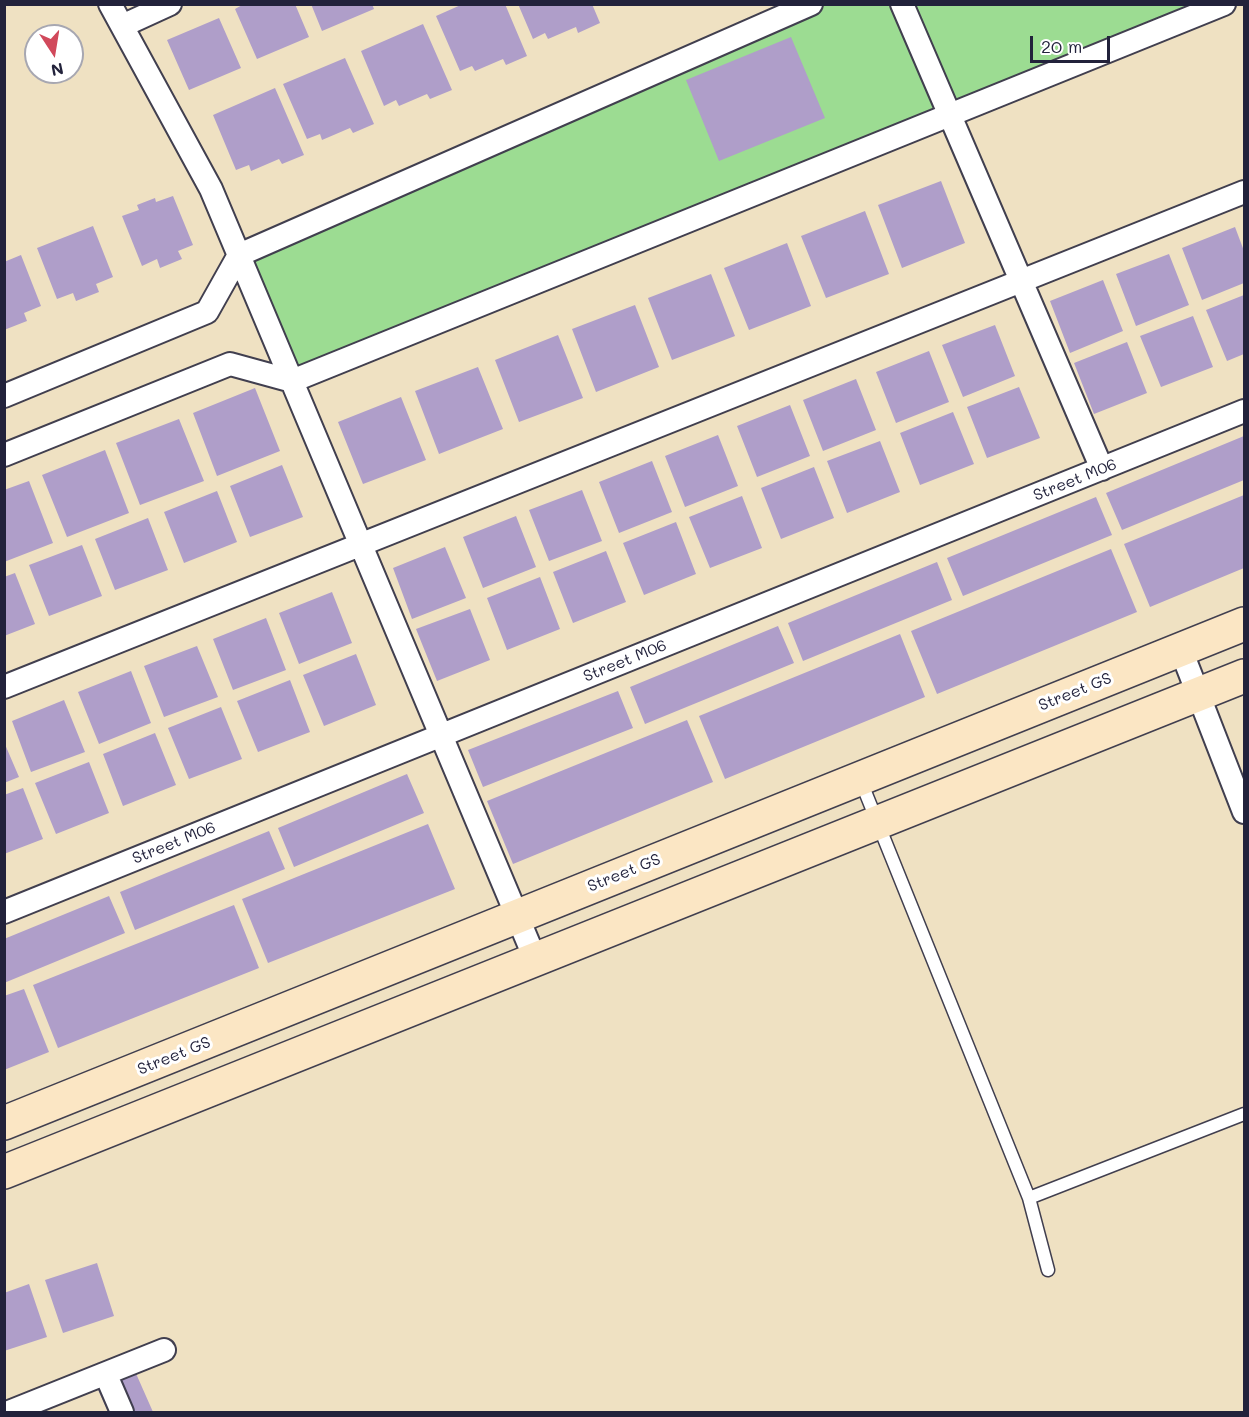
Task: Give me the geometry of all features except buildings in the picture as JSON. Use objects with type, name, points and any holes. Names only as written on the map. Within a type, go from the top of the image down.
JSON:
[{"type":"street","points":[[110,4],[211,189],[536,961]]},
{"type":"street","points":[[122,26],[170,4]]},
{"type":"street","points":[[4,396],[207,312],[239,255],[811,4]]},
{"type":"street","points":[[902,4],[1102,469]]},
{"type":"street","points":[[4,455],[230,364],[292,381],[1224,4]]},
{"type":"street","points":[[4,687],[1245,192]]},
{"type":"street","name":"Street M06","points":[[4,912],[1245,411]]},
{"type":"street","name":"Street GS","points":[[4,1123],[1245,624]]},
{"type":"street","points":[[1181,650],[1245,812]]},
{"type":"street","points":[[4,1172],[1245,676]]},
{"type":"street","points":[[214,1040],[230,1082]]},
{"type":"street","points":[[9,1413],[164,1350]]},
{"type":"street","points":[[106,1375],[122,1413]]},
{"type":"lane","points":[[860,778],[1029,1198],[1048,1270]]},
{"type":"lane","points":[[1029,1198],[1245,1114]]},
{"type":"green space","points":[[811,5],[1224,5],[292,381],[239,255]]}]
